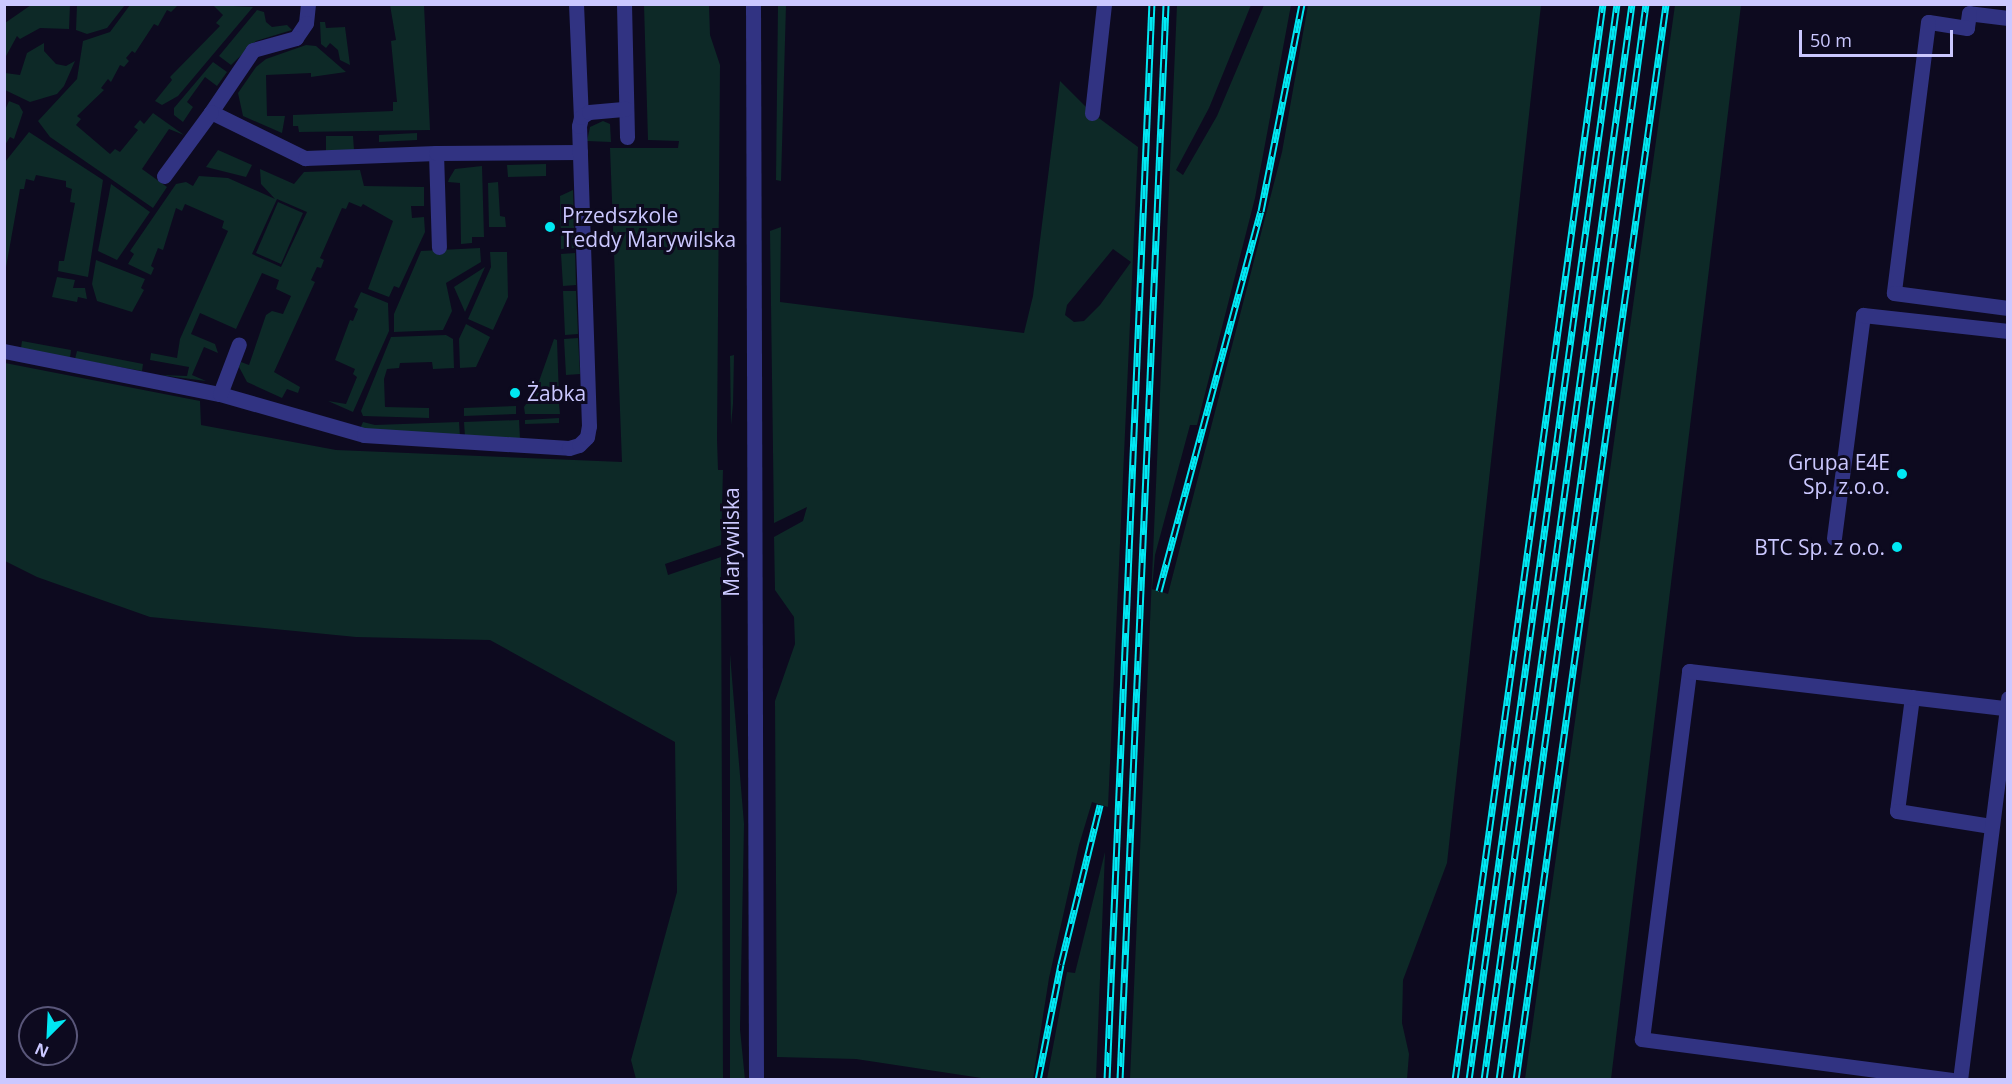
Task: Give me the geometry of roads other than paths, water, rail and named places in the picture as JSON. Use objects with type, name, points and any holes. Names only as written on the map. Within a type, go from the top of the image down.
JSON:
[{"type":"street","points":[[164,176],[253,50],[296,38],[306,23],[308,4]]},
{"type":"street","points":[[4,351],[220,394],[364,435],[569,448],[579,446],[587,437],[589,426],[576,4]]},
{"type":"street","points":[[624,4],[627,138]]},
{"type":"street","name":"Marywilska","points":[[753,4],[752,466],[756,1080]]},
{"type":"street","points":[[1092,113],[1104,4]]},
{"type":"street","points":[[2007,18],[1969,13],[1967,28],[1928,22],[1894,293],[2007,308]]},
{"type":"street","points":[[581,117],[589,112],[626,109]]},
{"type":"street","points":[[211,112],[305,158],[436,153],[580,152]]},
{"type":"street","points":[[436,153],[440,248]]},
{"type":"street","points":[[1833,538],[1863,315],[2007,332]]},
{"type":"street","points":[[220,394],[239,344]]},
{"type":"street","points":[[1952,1080],[1642,1039],[1689,671],[1912,697],[2007,703],[1960,1080]]},
{"type":"street","points":[[1912,697],[1897,811],[1991,826]]},
{"type":"railway","points":[[1107,1080],[1152,4]]},
{"type":"railway","points":[[1120,1080],[1166,4]]},
{"type":"railway","points":[[1159,591],[1261,211],[1302,4]]},
{"type":"railway","points":[[1455,1080],[1603,4]]},
{"type":"railway","points":[[1469,1080],[1617,4]]},
{"type":"railway","points":[[1484,1080],[1632,4]]},
{"type":"railway","points":[[1499,1080],[1646,4]]},
{"type":"railway","points":[[1516,1080],[1666,4]]},
{"type":"railway","points":[[1038,1080],[1061,964],[1100,805]]},
{"type":"place","name":"Przedszkole Teddy Marywilska","points":[[550,227]]},
{"type":"place","name":"Żabka","points":[[515,393]]},
{"type":"place","name":"Grupa E4E Sp. z.o.o.","points":[[1902,474]]},
{"type":"place","name":"BTC Sp. z o.o.","points":[[1897,547]]}]
